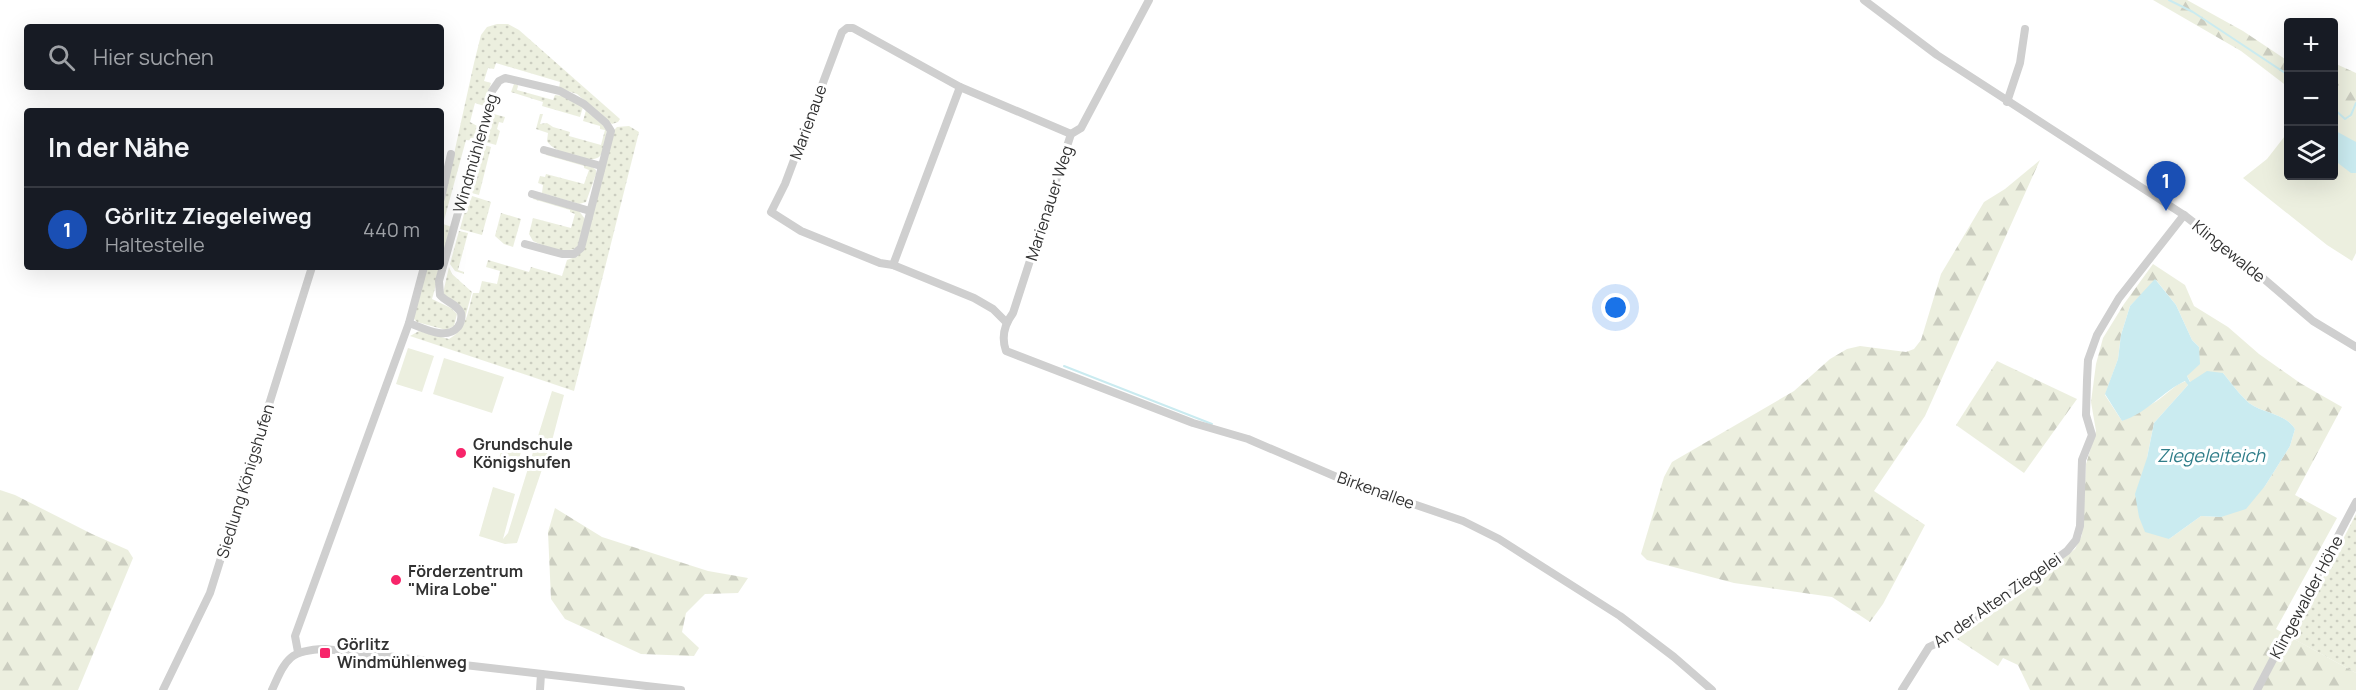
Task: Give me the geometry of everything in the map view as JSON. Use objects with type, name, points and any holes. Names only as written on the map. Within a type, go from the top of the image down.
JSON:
[{"type":"street","name":"Marienauer Weg","points":[[1006,351],[1003,342],[1006,322],[1013,313],[1071,134],[1081,128],[1149,0]]},
{"type":"street","name":"Klingewalde","points":[[1864,0],[1937,56],[2184,215],[2235,254],[2313,321],[2356,347]]},
{"type":"street","name":"Marienaue","points":[[1006,322],[993,309],[974,298],[801,231],[771,212],[785,184],[844,30],[853,28],[960,87],[1071,134]]},
{"type":"street","points":[[2007,102],[2020,63],[2025,29]]},
{"type":"street","name":"Windmühlenweg","points":[[444,263],[492,91],[499,81],[505,78],[560,91],[584,104],[606,123],[611,131],[583,243],[574,254],[562,254],[525,244]]},
{"type":"street","points":[[893,265],[960,87]]},
{"type":"street","points":[[544,150],[601,166]]},
{"type":"street","name":"Windmühlenweg","points":[[444,183],[450,154]]},
{"type":"street","points":[[532,194],[590,211]]},
{"type":"street","name":"An der Alten Ziegelei","points":[[1902,690],[1929,647],[1965,626],[2067,551],[2076,540],[2080,526],[2082,460],[2092,435],[2086,415],[2088,360],[2097,335],[2119,298],[2184,215]]},
{"type":"street","name":"Siedlung Königshufen","points":[[163,690],[210,593],[311,270]]},
{"type":"street","points":[[298,652],[295,636],[409,323],[423,270]]},
{"type":"street","name":"Windmühlenweg","points":[[409,323],[447,333],[461,322],[462,316],[457,307],[440,295],[439,281],[442,270]]},
{"type":"street","name":"Birkenallee","points":[[1006,351],[1192,423],[1248,439],[1346,481],[1463,521],[1499,539],[1620,616],[1674,657],[1712,690]]},
{"type":"street","name":"Klingewalder Höhe","points":[[2257,690],[2356,504]]},
{"type":"street","points":[[272,690],[286,663],[298,652],[325,649],[681,690]]},
{"type":"street","points":[[540,690],[541,674]]},
{"type":"green space","points":[[2153,0],[2187,0],[2243,31],[2284,58],[2284,84],[2241,51]]},
{"type":"green space","points":[[508,24],[519,30],[620,119],[612,124],[577,94],[559,88],[560,82],[496,63],[494,69],[488,68],[484,81],[491,83],[484,106],[475,103],[470,122],[479,127],[474,141],[466,140],[444,220],[444,199],[474,63],[481,35],[487,27]]},
{"type":"green space","points":[[2338,65],[2356,73],[2356,106],[2353,107],[2351,117],[2345,119],[2338,113]]},
{"type":"green space","points":[[514,84],[518,85],[517,90],[553,100],[555,95],[563,96],[583,107],[580,117],[542,106],[543,102],[511,92]]},
{"type":"green space","points":[[2356,106],[2356,253],[2352,261],[2327,245],[2243,178],[2267,159],[2284,137],[2284,180],[2338,180],[2338,113],[2345,119],[2351,117],[2353,107]]},
{"type":"green space","points":[[586,110],[607,129],[603,152],[594,159],[579,158],[563,153],[547,141],[548,133],[536,129],[540,114],[543,114],[540,124],[547,123],[570,132],[569,136],[601,145],[605,130],[600,129],[600,126],[583,121]]},
{"type":"green space","points":[[490,113],[505,117],[503,123],[499,122],[497,129],[500,131],[496,145],[482,141]]},
{"type":"green space","points":[[629,126],[639,132],[574,391],[410,336],[419,331],[449,339],[455,335],[463,325],[473,293],[479,293],[482,281],[497,284],[500,271],[486,267],[488,260],[529,272],[531,267],[562,276],[567,260],[578,256],[614,130],[617,127]]},
{"type":"green space","points":[[481,144],[491,147],[479,195],[468,192]]},
{"type":"green space","points":[[546,153],[590,165],[596,170],[586,202],[579,204],[542,193],[543,185],[538,183],[540,176],[545,177],[546,174],[584,184],[589,170],[584,166],[546,155]]},
{"type":"green space","points":[[2040,160],[1925,416],[1874,491],[1925,525],[1883,604],[1870,622],[1832,597],[1734,583],[1647,560],[1641,554],[1664,477],[1672,462],[1794,391],[1830,359],[1847,349],[1860,346],[1906,352],[1914,349],[1921,340],[1941,274],[1984,202],[2005,189]]},
{"type":"green space","points":[[469,195],[491,202],[482,235],[460,229]]},
{"type":"green space","points":[[534,197],[579,211],[585,219],[578,247],[562,250],[549,248],[533,241],[529,234],[533,218],[571,228],[575,214],[570,210],[533,199]]},
{"type":"green space","points":[[501,213],[521,219],[513,247],[504,244],[495,236]]},
{"type":"green space","points":[[444,224],[452,227],[444,256]]},
{"type":"green space","points":[[459,231],[468,233],[458,270],[464,274],[455,271],[450,264]]},
{"type":"green space","points":[[2153,264],[2185,285],[2194,306],[2228,327],[2259,354],[2300,383],[2342,407],[2295,495],[2337,518],[2276,629],[2356,673],[2356,690],[2030,690],[2018,665],[2003,658],[1998,666],[1957,639],[2075,549],[2082,535],[2086,464],[2096,431],[2091,402],[2096,364],[2103,338]],"holes":[[[2156,280],[2176,305],[2192,340],[2199,347],[2187,376],[2191,383],[2223,373],[2249,403],[2286,420],[2295,429],[2290,446],[2265,486],[2221,517],[2201,516],[2169,539],[2147,458],[2154,423],[2188,385],[2186,381],[2177,385],[2157,401],[2122,421],[2105,395],[2118,359],[2121,335],[2130,306]]]},
{"type":"green space","points":[[449,267],[452,274],[472,292],[465,318],[443,293]]},
{"type":"green space","points":[[426,270],[440,270],[432,299],[451,308],[457,314],[454,326],[446,330],[417,322],[413,318]]},
{"type":"green space","points":[[408,348],[434,356],[422,392],[396,384]]},
{"type":"green space","points":[[444,358],[504,377],[492,413],[433,394]]},
{"type":"green space","points":[[1997,361],[2077,399],[2024,473],[1956,425]]},
{"type":"green space","points":[[552,391],[564,395],[553,437],[517,543],[505,544],[479,536],[493,487],[515,494],[503,539],[508,533]]},
{"type":"green space","points":[[504,441],[522,446],[516,474],[496,469]]},
{"type":"green space","points":[[0,490],[15,495],[128,550],[133,558],[78,690],[0,690]]},
{"type":"green space","points":[[555,508],[602,537],[708,571],[748,578],[738,593],[705,594],[686,613],[682,632],[699,648],[694,656],[641,654],[565,619],[551,599],[548,532]]},
{"type":"green space","points":[[2356,514],[2356,673],[2292,638]]},
{"type":"water","points":[[2338,132],[2356,142],[2356,173],[2351,173],[2338,163]]},
{"type":"water","name":"Ziegeleiteich","points":[[2155,279],[2176,305],[2192,340],[2199,347],[2200,364],[2187,376],[2190,382],[2207,371],[2223,373],[2249,403],[2286,420],[2295,429],[2290,446],[2265,486],[2246,509],[2221,517],[2201,516],[2169,539],[2145,532],[2139,517],[2135,494],[2147,458],[2154,423],[2188,385],[2185,381],[2139,413],[2122,421],[2105,394],[2118,359],[2121,335],[2130,306]]},
{"type":"waterway","points":[[2169,0],[2193,12],[2284,72]]},
{"type":"waterway","points":[[2338,113],[2345,119],[2351,115],[2356,103]]},
{"type":"waterway","points":[[1064,366],[1212,424]]},
{"type":"place","name":"Görlitz Ziegeleiweg","points":[[2166,211]]},
{"type":"place","name":"Grundschule Königshufen","points":[[461,453]]},
{"type":"place","name":"Förderzentrum \"Mira Lobe\"","points":[[396,580]]},
{"type":"place","name":"Görlitz Windmühlenweg","points":[[325,653]]}]
